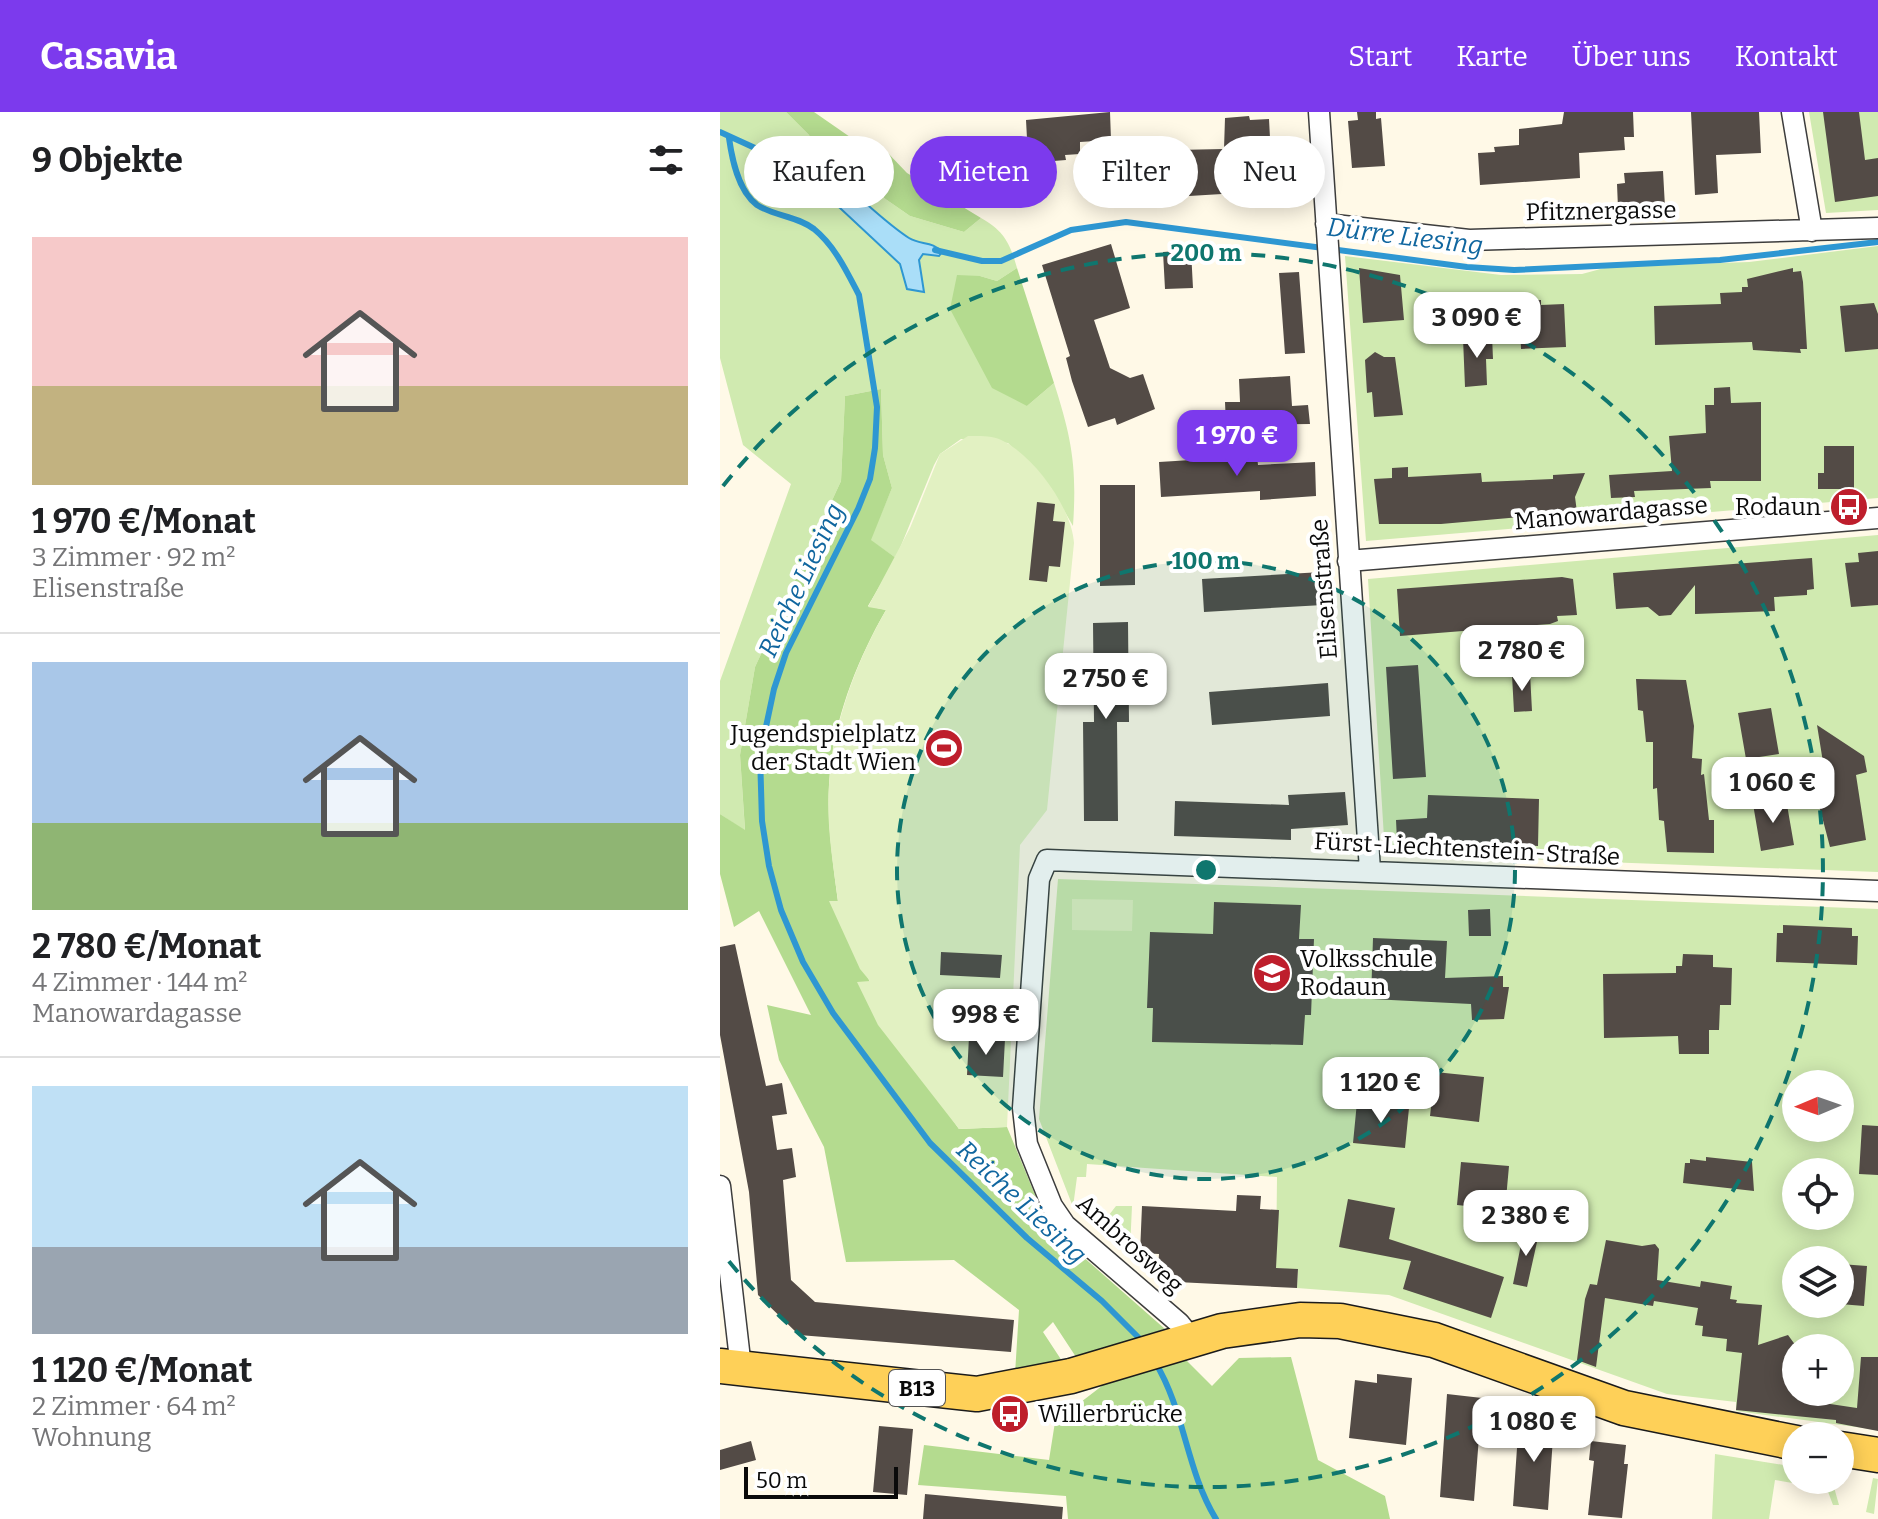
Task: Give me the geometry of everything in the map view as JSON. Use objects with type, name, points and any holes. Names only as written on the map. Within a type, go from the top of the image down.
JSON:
[{"type":"main road","name":"B13","points":[[731,1367],[977,1394],[1092,1369],[1183,1341],[1300,1320],[1384,1328],[1434,1340],[1624,1408],[1782,1440]]},
{"type":"main road","points":[[1854,1451],[1878,1455]]},
{"type":"street","name":"Elisenstraße","points":[[1319,112],[1370,870]]},
{"type":"street","points":[[1792,112],[1812,231]]},
{"type":"street","name":"Pfitznergasse","points":[[1326,239],[1469,240],[1878,228]]},
{"type":"street","name":"Manowardagasse","points":[[1348,561],[1878,518]]},
{"type":"street","name":"Fürst-Liechtenstein-Straße","points":[[1053,858],[1878,891]]},
{"type":"street","name":"Ambrosweg","points":[[1053,858],[1042,866],[1039,879],[1023,1070],[1027,1144],[1052,1206],[1065,1225],[1179,1323],[1183,1341]]},
{"type":"street","points":[[720,1186],[731,1367]]},
{"type":"green space","points":[[720,112],[786,112],[809,136],[744,136],[744,208],[894,208],[894,205],[910,216],[964,232],[981,218],[1001,233],[1017,268],[997,281],[980,276],[1027,406],[1054,383],[1069,437],[1074,487],[1073,526],[1051,488],[1008,443],[961,439],[940,454],[896,558],[870,540],[892,488],[883,455],[881,389],[845,396],[841,481],[755,667],[740,755],[745,831],[720,814],[720,681],[791,484],[743,445],[720,358]]},
{"type":"green space","points":[[786,112],[814,112],[849,136],[809,136]]},
{"type":"green space","points":[[1809,112],[1878,112],[1878,210],[1826,213]]},
{"type":"green space","points":[[894,159],[910,175],[910,208],[965,208],[981,218],[964,232],[910,216],[894,205]]},
{"type":"green space","points":[[1878,246],[1878,498],[1366,541],[1345,256],[1501,275],[1582,274],[1608,267],[1749,262]]},
{"type":"green space","points":[[1017,268],[1054,383],[1027,406],[992,388],[950,309],[957,275],[980,276],[997,281]]},
{"type":"green space","points":[[881,389],[883,455],[892,488],[871,540],[896,558],[868,606],[886,610],[847,694],[835,739],[829,814],[838,902],[830,901],[870,982],[858,982],[959,1129],[1007,1127],[1038,1202],[1056,1233],[1165,1329],[1076,1357],[1053,1322],[1043,1332],[1062,1361],[1015,1374],[1019,1310],[954,1260],[846,1262],[824,1147],[779,1060],[767,1005],[811,1015],[759,911],[734,927],[720,874],[720,814],[745,830],[740,755],[755,667],[841,481],[845,396]]},
{"type":"green space","name":"Jugendspielplatz der Stadt Wien","points":[[968,436],[1001,440],[1029,460],[1050,486],[1067,515],[1074,543],[1047,810],[1020,845],[1007,1127],[959,1129],[878,1025],[857,982],[870,981],[860,969],[829,901],[838,901],[828,800],[835,739],[848,694],[886,610],[868,607],[910,528],[940,454]]},
{"type":"green space","points":[[1878,535],[1878,872],[1385,854],[1368,579]]},
{"type":"green space","points":[[1058,879],[1878,909],[1878,1430],[1854,1427],[1854,1422],[1818,1422],[1736,1411],[1736,1402],[1667,1394],[1389,1295],[1297,1288],[1298,1270],[1276,1268],[1277,1177],[1087,1164],[1086,1177],[1077,1177],[1073,1207],[1039,1119]]},
{"type":"green space","points":[[1072,899],[1133,900],[1132,931],[1072,930]]},
{"type":"green space","points":[[1116,1206],[1132,1206],[1130,1249],[1125,1253],[1116,1245],[1124,1232],[1118,1227],[1107,1237],[1098,1229]]},
{"type":"green space","points":[[1291,1357],[1318,1460],[1385,1496],[1390,1519],[1068,1519],[1066,1496],[918,1485],[924,1445],[1049,1460],[1055,1422],[1107,1382],[1185,1359],[1212,1386],[1239,1358]]},
{"type":"green space","points":[[1715,1454],[1782,1465],[1782,1481],[1775,1480],[1769,1519],[1712,1519]]},
{"type":"green space","points":[[1873,1478],[1878,1479],[1874,1514],[1866,1512]]},
{"type":"green space","points":[[1829,1494],[1836,1494],[1839,1505],[1833,1505]]},
{"type":"water","points":[[840,208],[871,208],[909,238],[935,246],[942,252],[939,256],[923,254],[919,260],[924,292],[907,289],[900,264]]},
{"type":"building","points":[[1110,112],[1111,136],[1073,136],[1073,154],[1065,155],[1066,160],[1057,161],[1057,136],[1027,136],[1026,120]]},
{"type":"building","points":[[1357,112],[1376,112],[1376,119],[1381,118],[1385,166],[1352,168],[1348,121],[1358,120]]},
{"type":"building","points":[[1564,112],[1633,112],[1634,137],[1624,137],[1625,150],[1579,153],[1580,178],[1480,185],[1478,153],[1495,152],[1494,147],[1519,145],[1519,129],[1562,124]]},
{"type":"building","points":[[1691,112],[1759,112],[1761,153],[1716,155],[1718,193],[1695,195]]},
{"type":"building","points":[[1823,112],[1859,112],[1865,160],[1878,158],[1878,196],[1835,202]]},
{"type":"building","points":[[1249,116],[1250,120],[1269,119],[1270,136],[1224,136],[1225,118]]},
{"type":"building","points":[[1214,149],[1214,194],[1198,195],[1198,150]]},
{"type":"building","points":[[1663,171],[1665,207],[1629,212],[1626,207],[1618,208],[1617,184],[1625,183],[1624,173]]},
{"type":"building","points":[[1111,244],[1130,308],[1094,320],[1110,368],[1130,378],[1143,374],[1155,409],[1117,425],[1115,418],[1088,427],[1072,381],[1066,358],[1070,356],[1042,265]]},
{"type":"building","points":[[1191,250],[1193,288],[1165,289],[1163,252]]},
{"type":"building","points":[[1359,268],[1400,275],[1404,320],[1363,323]]},
{"type":"building","points":[[1793,268],[1793,272],[1801,271],[1803,282],[1807,349],[1800,349],[1801,353],[1753,350],[1752,342],[1655,345],[1654,306],[1721,304],[1720,293],[1742,292],[1742,287],[1748,287],[1747,279]]},
{"type":"building","points":[[1299,272],[1305,353],[1285,354],[1279,273]]},
{"type":"building","points":[[1541,300],[1541,305],[1564,304],[1566,347],[1521,349],[1519,301]]},
{"type":"building","points":[[1874,303],[1878,314],[1878,349],[1845,352],[1840,306]]},
{"type":"building","points":[[1492,336],[1493,359],[1486,359],[1487,385],[1465,387],[1463,338]]},
{"type":"building","points":[[1375,352],[1384,357],[1395,357],[1403,415],[1374,417],[1372,392],[1367,393],[1365,360]]},
{"type":"building","points":[[1290,376],[1292,406],[1308,405],[1310,424],[1226,425],[1225,402],[1240,402],[1239,379]]},
{"type":"building","points":[[1730,387],[1731,403],[1761,402],[1761,481],[1710,481],[1711,488],[1634,491],[1635,497],[1611,498],[1609,475],[1672,471],[1669,436],[1706,433],[1705,405],[1714,405],[1714,388]]},
{"type":"building","points":[[1824,446],[1854,446],[1854,489],[1818,489],[1818,473],[1824,473]]},
{"type":"building","points":[[1257,456],[1258,465],[1315,462],[1316,496],[1260,500],[1260,491],[1161,497],[1159,462]]},
{"type":"building","points":[[1408,467],[1408,477],[1481,473],[1482,482],[1553,479],[1553,475],[1585,473],[1575,497],[1577,512],[1441,524],[1379,524],[1374,479],[1392,478],[1392,468]]},
{"type":"building","points":[[1100,485],[1135,485],[1135,585],[1100,586]]},
{"type":"building","points":[[1037,502],[1055,504],[1053,521],[1065,522],[1060,567],[1049,566],[1047,582],[1029,580]]},
{"type":"building","points":[[1878,551],[1878,605],[1851,607],[1845,563],[1859,562],[1858,553]]},
{"type":"building","points":[[1812,558],[1814,589],[1807,590],[1807,595],[1774,597],[1775,611],[1695,614],[1695,585],[1671,615],[1659,616],[1648,607],[1616,609],[1613,573]]},
{"type":"building","points":[[1322,572],[1323,605],[1204,612],[1202,579]]},
{"type":"building","points":[[1562,577],[1573,579],[1577,615],[1557,616],[1558,621],[1550,624],[1400,636],[1397,589]]},
{"type":"building","points":[[1128,622],[1129,722],[1117,722],[1118,821],[1084,821],[1083,722],[1094,722],[1093,623]]},
{"type":"building","points":[[1418,665],[1426,777],[1393,779],[1386,667]]},
{"type":"building","points":[[1530,673],[1532,711],[1514,712],[1512,675]]},
{"type":"building","points":[[1636,679],[1686,680],[1694,726],[1692,758],[1702,759],[1701,775],[1704,774],[1709,820],[1714,820],[1714,853],[1667,852],[1664,821],[1659,820],[1657,788],[1653,789],[1653,742],[1646,742],[1643,711],[1638,710]]},
{"type":"building","points":[[1328,683],[1330,716],[1212,725],[1209,692]]},
{"type":"building","points":[[1771,708],[1779,754],[1746,759],[1738,713]]},
{"type":"building","points":[[1817,725],[1864,756],[1867,772],[1856,775],[1866,840],[1830,847],[1815,790],[1827,787]]},
{"type":"building","points":[[1345,792],[1348,825],[1291,829],[1291,840],[1174,836],[1175,801],[1289,805],[1288,795]]},
{"type":"building","points":[[1428,795],[1539,799],[1538,846],[1397,841],[1396,820],[1427,818]]},
{"type":"building","points":[[1786,799],[1794,845],[1761,851],[1753,804]]},
{"type":"building","name":"Volksschule Rodaun","points":[[1214,902],[1301,905],[1299,939],[1314,939],[1311,1015],[1305,1015],[1303,1045],[1152,1042],[1153,1008],[1147,1008],[1150,932],[1213,934]]},
{"type":"building","points":[[1490,909],[1491,936],[1469,936],[1468,910]]},
{"type":"building","points":[[1783,925],[1852,928],[1852,936],[1858,936],[1857,965],[1776,962],[1777,933],[1783,933]]},
{"type":"building","points":[[1373,938],[1447,941],[1445,978],[1503,976],[1503,987],[1509,987],[1504,1019],[1472,1020],[1471,1004],[1371,999]]},
{"type":"building","points":[[735,944],[766,1086],[782,1083],[787,1114],[772,1116],[777,1150],[792,1148],[796,1177],[783,1180],[791,1280],[815,1302],[1014,1320],[1011,1352],[799,1335],[758,1295],[749,1192],[720,1035],[720,947]]},
{"type":"building","points":[[941,952],[1002,955],[1000,978],[940,975]]},
{"type":"building","points":[[1683,954],[1713,955],[1713,967],[1732,968],[1731,1005],[1720,1005],[1719,1030],[1709,1030],[1709,1054],[1679,1054],[1678,1036],[1604,1038],[1603,974],[1676,973],[1676,966],[1682,966]]},
{"type":"building","points":[[969,1037],[1005,1039],[1003,1077],[967,1075]]},
{"type":"building","points":[[1435,1072],[1484,1077],[1479,1122],[1430,1116]]},
{"type":"building","points":[[1357,1102],[1409,1108],[1405,1148],[1353,1143]]},
{"type":"building","points":[[1862,1125],[1878,1126],[1878,1175],[1859,1174]]},
{"type":"building","points":[[1706,1157],[1752,1162],[1754,1191],[1683,1183],[1685,1163],[1690,1163],[1690,1159],[1706,1161]]},
{"type":"building","points":[[1461,1162],[1509,1166],[1505,1210],[1457,1205]]},
{"type":"building","points":[[1237,1195],[1261,1196],[1260,1209],[1279,1210],[1276,1268],[1298,1269],[1297,1288],[1157,1281],[1159,1254],[1140,1253],[1142,1206],[1236,1211]]},
{"type":"building","points":[[1348,1199],[1395,1208],[1389,1239],[1504,1277],[1491,1318],[1403,1289],[1411,1261],[1339,1247]]},
{"type":"building","points":[[1524,1230],[1539,1233],[1527,1287],[1513,1284]]},
{"type":"building","points":[[1606,1240],[1642,1246],[1655,1244],[1659,1249],[1657,1280],[1700,1287],[1701,1281],[1732,1286],[1730,1299],[1737,1300],[1736,1303],[1762,1305],[1758,1345],[1782,1337],[1782,1406],[1857,1408],[1861,1357],[1878,1357],[1878,1431],[1854,1426],[1854,1422],[1736,1410],[1742,1353],[1726,1351],[1727,1339],[1702,1336],[1703,1326],[1695,1325],[1698,1308],[1654,1301],[1653,1306],[1605,1298],[1596,1367],[1577,1360],[1585,1299],[1590,1284],[1597,1285]]},
{"type":"building","points":[[1854,1265],[1867,1266],[1864,1306],[1854,1305]]},
{"type":"building","points":[[1377,1374],[1412,1378],[1406,1445],[1349,1438],[1355,1380],[1377,1383]]},
{"type":"building","points":[[1447,1394],[1482,1398],[1474,1501],[1440,1497]]},
{"type":"building","points":[[1519,1419],[1554,1423],[1548,1510],[1513,1506]]},
{"type":"building","points":[[879,1426],[913,1429],[907,1495],[873,1492]]},
{"type":"building","points":[[751,1441],[756,1460],[720,1470],[720,1450]]},
{"type":"building","points":[[1591,1441],[1626,1445],[1624,1464],[1628,1464],[1622,1518],[1588,1515],[1594,1461],[1589,1460]]},
{"type":"building","points":[[925,1494],[1063,1507],[1062,1519],[923,1519]]},
{"type":"waterway","name":"Dürre Liesing","points":[[720,132],[744,143]]},
{"type":"waterway","name":"Reiche Liesing","points":[[729,138],[737,174],[750,199],[764,209],[814,229],[845,268],[859,295],[877,407],[870,479],[786,653],[774,689],[760,755],[762,821],[769,866],[781,910],[803,962],[833,1013],[930,1143],[1027,1238],[1102,1301],[1143,1342]]},
{"type":"waterway","name":"Dürre Liesing","points":[[935,250],[982,261],[1001,261],[1071,230],[1126,222],[1467,267],[1514,270],[1720,260],[1878,242]]},
{"type":"waterway","name":"Reiche Liesing","points":[[1155,1362],[1173,1400],[1198,1481],[1216,1519]]},
{"type":"place","name":"Rodaun","points":[[1849,507]]},
{"type":"place","name":"Jugendspielplatz der Stadt Wien","points":[[944,748]]},
{"type":"place","name":"Volksschule Rodaun","points":[[1272,973]]},
{"type":"place","name":"Willerbrücke","points":[[1010,1414]]}]
